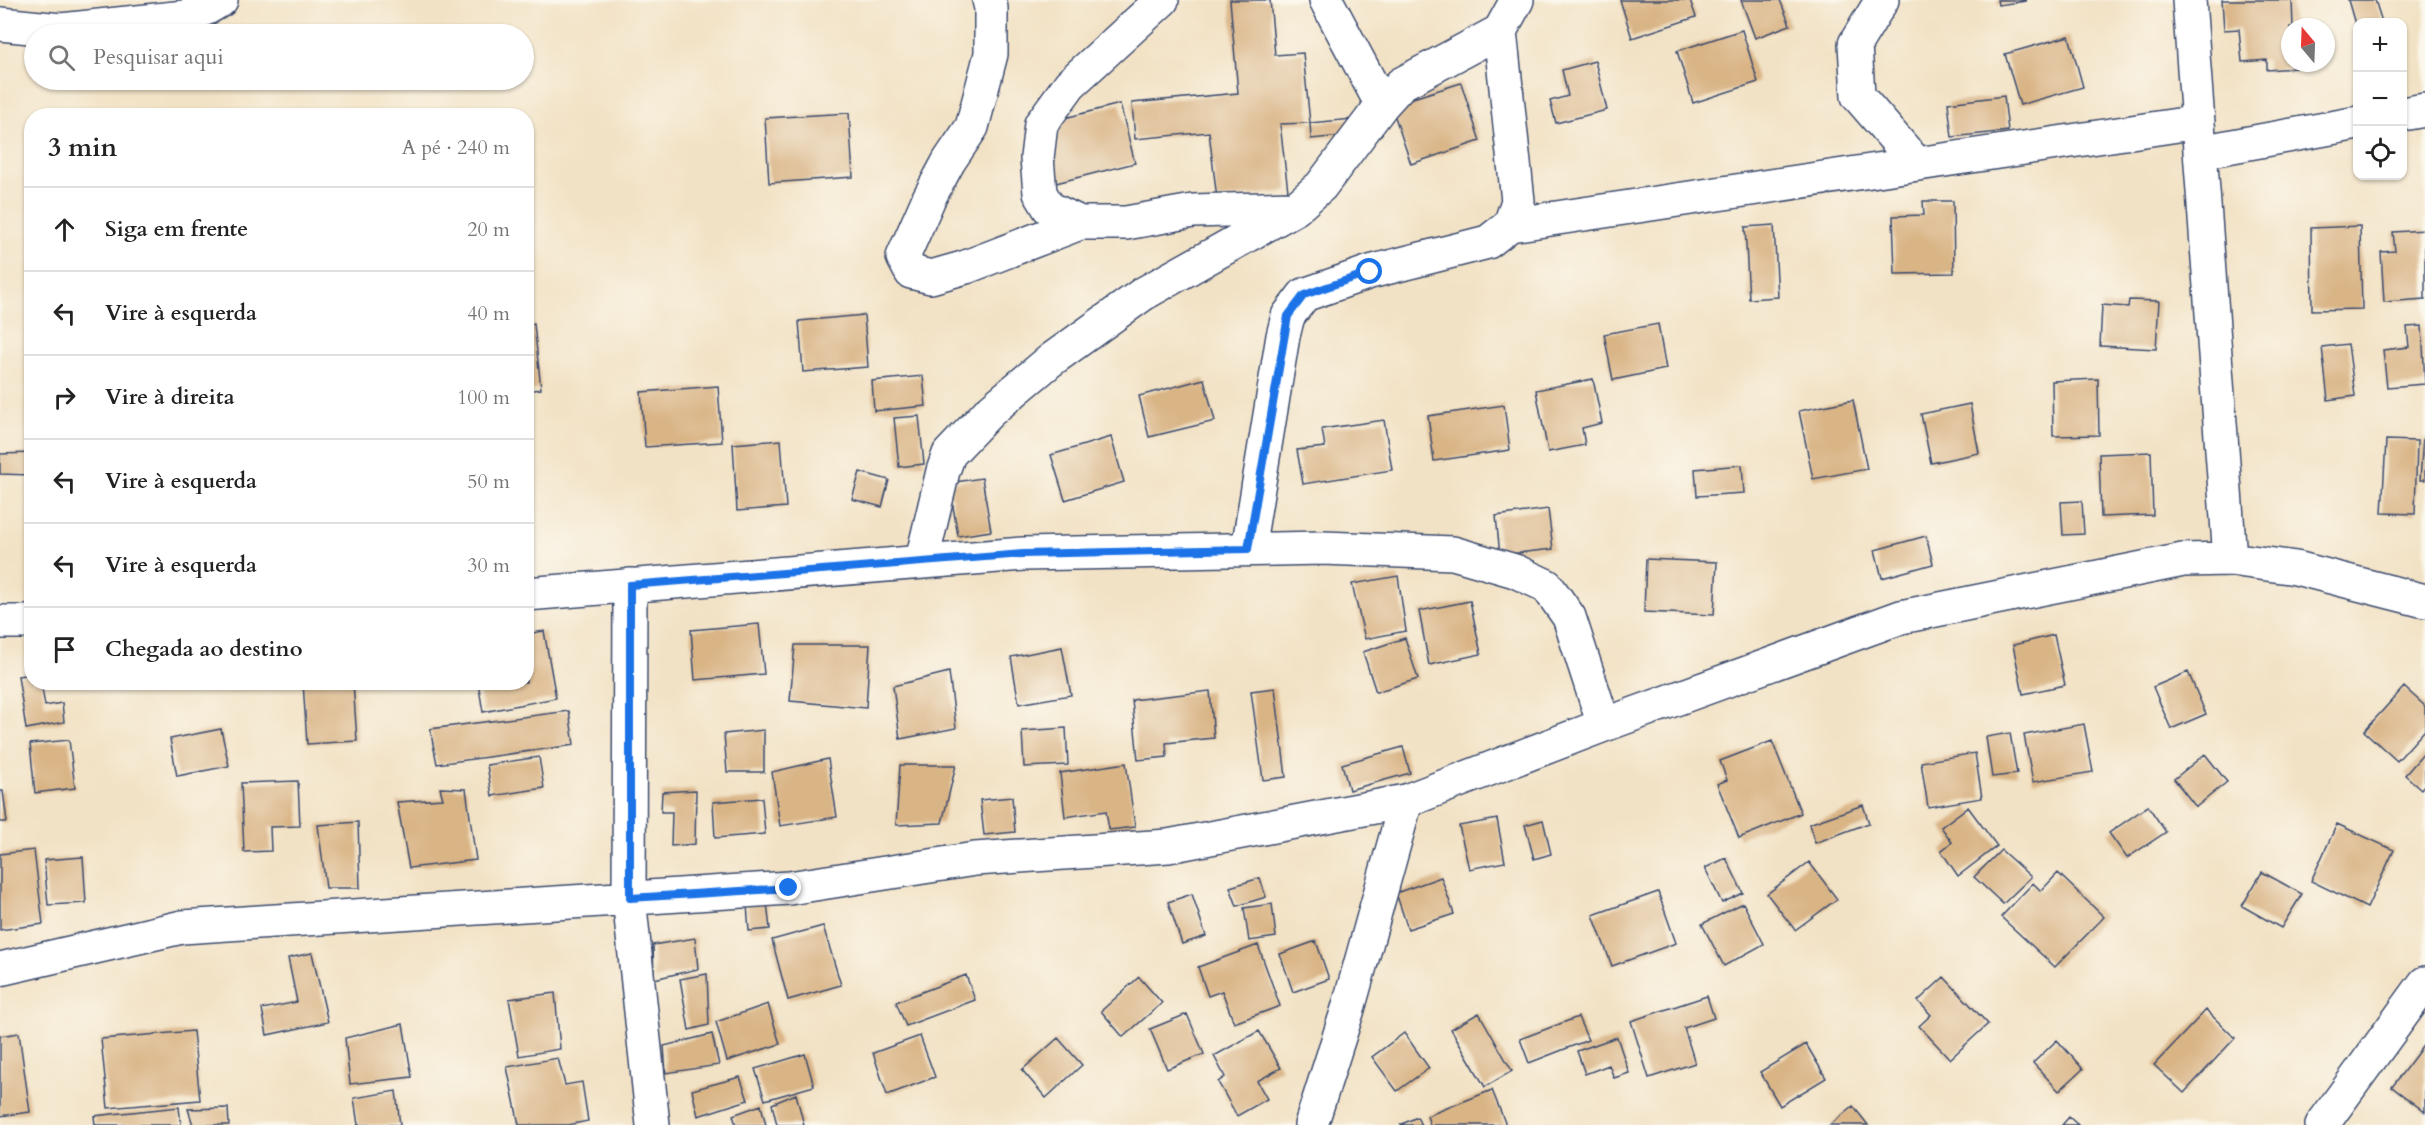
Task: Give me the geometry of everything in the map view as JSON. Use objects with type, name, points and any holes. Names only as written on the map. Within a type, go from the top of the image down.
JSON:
[{"type":"street","points":[[118,24],[185,17],[221,0]]},
{"type":"street","points":[[989,0],[992,8],[991,54],[972,127],[949,161],[929,198],[903,257],[911,272],[931,277],[966,267],[1080,223],[1126,223],[1193,211],[1296,208]]},
{"type":"street","points":[[1080,223],[1049,208],[1040,193],[1037,158],[1041,124],[1070,84],[1162,0]]},
{"type":"street","points":[[1326,0],[1382,105]]},
{"type":"street","points":[[1510,225],[1518,201],[1500,32],[1517,0]]},
{"type":"street","points":[[1882,0],[1855,44],[1858,96],[1917,164]]},
{"type":"street","points":[[2189,0],[2230,559]]},
{"type":"street","points":[[0,24],[24,26]]},
{"type":"street","points":[[922,560],[949,454],[989,412],[1052,360],[1143,294],[1296,208],[1321,186],[1382,105],[1401,84],[1500,32]]},
{"type":"street","points":[[2407,113],[2425,110]]},
{"type":"street","points":[[1248,549],[1283,336],[1288,316],[1304,295],[1370,272],[1488,242],[1510,225],[1917,164],[2353,123]]},
{"type":"street","points":[[534,593],[922,560],[1023,554],[1323,548],[1453,553],[1515,571],[1547,586],[1569,617],[1604,725]]},
{"type":"street","points":[[0,969],[182,927],[789,888],[975,859],[1168,846],[1406,801],[1604,725],[1901,617],[2183,560],[2230,559],[2296,568],[2425,601]]},
{"type":"street","points":[[630,585],[630,898],[653,1125]]},
{"type":"street","points":[[0,622],[24,622]]},
{"type":"street","points":[[1311,1125],[1348,1009],[1406,801]]},
{"type":"street","points":[[2322,1125],[2425,983]]},
{"type":"building","points":[[1230,0],[1270,0],[1275,55],[1303,53],[1310,123],[1280,124],[1288,191],[1217,199],[1209,132],[1135,139],[1132,103],[1238,93]]},
{"type":"building","points":[[1620,0],[1690,0],[1696,17],[1632,38]]},
{"type":"building","points":[[1741,0],[1780,0],[1790,25],[1755,38]]},
{"type":"building","points":[[1997,0],[2026,0],[2026,1],[1998,5]]},
{"type":"building","points":[[2222,0],[2292,0],[2293,18],[2281,18],[2281,69],[2267,70],[2267,60],[2242,62],[2239,29],[2224,30]]},
{"type":"building","points":[[2348,0],[2375,0],[2381,18],[2353,18]]},
{"type":"building","points":[[1742,30],[1758,82],[1693,103],[1677,51]]},
{"type":"building","points":[[2069,36],[2083,87],[2020,105],[2005,54]]},
{"type":"building","points":[[1595,61],[1607,110],[1556,123],[1550,101],[1568,96],[1562,70]]},
{"type":"building","points":[[1461,83],[1480,141],[1411,164],[1391,105]]},
{"type":"building","points":[[2004,96],[2008,131],[1952,137],[1948,103]]},
{"type":"building","points":[[1120,104],[1135,163],[1056,183],[1041,124]]},
{"type":"building","points":[[849,113],[853,177],[769,183],[765,118]]},
{"type":"building","points":[[1353,119],[1350,135],[1311,139],[1310,123]]},
{"type":"building","points":[[1923,201],[1953,201],[1954,273],[1895,274],[1893,216],[1924,215]]},
{"type":"building","points":[[1774,225],[1778,297],[1749,299],[1745,227]]},
{"type":"building","points":[[2360,226],[2362,309],[2312,310],[2311,228]]},
{"type":"building","points":[[2425,230],[2425,299],[2384,302],[2381,252],[2395,251],[2393,232]]},
{"type":"building","points":[[2129,300],[2159,301],[2156,349],[2100,346],[2102,305],[2128,307]]},
{"type":"building","points":[[864,315],[868,367],[803,372],[799,321]]},
{"type":"building","points":[[534,324],[541,389],[534,390]]},
{"type":"building","points":[[1658,324],[1666,369],[1613,380],[1604,334]]},
{"type":"building","points":[[2422,326],[2425,384],[2387,387],[2383,350],[2409,347],[2407,327]]},
{"type":"building","points":[[2348,344],[2355,396],[2328,400],[2322,347]]},
{"type":"building","points":[[923,376],[926,406],[874,411],[872,381]]},
{"type":"building","points":[[1204,379],[1215,421],[1149,437],[1139,396]]},
{"type":"building","points":[[1593,379],[1602,423],[1582,428],[1585,445],[1548,452],[1536,390]]},
{"type":"building","points":[[2098,379],[2099,435],[2053,436],[2052,381]]},
{"type":"building","points":[[718,386],[722,442],[645,447],[641,392]]},
{"type":"building","points":[[1853,400],[1867,469],[1813,479],[1799,411]]},
{"type":"building","points":[[1970,404],[1979,453],[1931,463],[1921,414]]},
{"type":"building","points":[[1504,405],[1510,450],[1434,461],[1428,416]]},
{"type":"building","points":[[919,416],[924,464],[899,467],[894,418]]},
{"type":"building","points":[[1384,420],[1392,470],[1303,484],[1297,450],[1325,447],[1322,429]]},
{"type":"building","points":[[1111,437],[1124,482],[1065,500],[1051,455]]},
{"type":"building","points":[[2423,437],[2425,437],[2425,480],[2420,480]]},
{"type":"building","points":[[781,440],[786,507],[737,511],[733,444]]},
{"type":"building","points":[[2386,440],[2417,441],[2415,514],[2382,513]]},
{"type":"building","points":[[2151,452],[2153,515],[2101,517],[2099,454]]},
{"type":"building","points":[[24,453],[24,475],[0,474],[0,454]]},
{"type":"building","points":[[1742,465],[1744,493],[1697,496],[1695,469]]},
{"type":"building","points":[[860,472],[889,480],[882,507],[852,499]]},
{"type":"building","points":[[982,478],[991,531],[958,536],[949,483]]},
{"type":"building","points":[[2082,501],[2084,534],[2063,535],[2061,502]]},
{"type":"building","points":[[1548,509],[1553,549],[1500,555],[1496,516]]},
{"type":"building","points":[[1926,536],[1933,564],[1882,578],[1875,550]]},
{"type":"building","points":[[1646,559],[1717,562],[1714,615],[1644,612]]},
{"type":"building","points":[[1398,576],[1406,631],[1365,639],[1352,584]]},
{"type":"building","points":[[1470,601],[1481,654],[1429,665],[1419,611]]},
{"type":"building","points":[[759,624],[764,674],[695,680],[691,630]]},
{"type":"building","points":[[544,631],[556,698],[483,712],[479,690],[534,690],[534,633]]},
{"type":"building","points":[[2054,635],[2065,685],[2023,694],[2013,645]]},
{"type":"building","points":[[1405,638],[1418,679],[1376,692],[1363,652]]},
{"type":"building","points":[[795,645],[870,645],[866,708],[790,701]]},
{"type":"building","points":[[1062,647],[1071,695],[1019,704],[1011,657]]},
{"type":"building","points":[[949,672],[956,728],[900,739],[893,686]]},
{"type":"building","points":[[2188,672],[2206,714],[2171,729],[2153,687]]},
{"type":"building","points":[[24,675],[24,690],[42,690],[45,706],[62,703],[64,722],[26,729],[18,676]]},
{"type":"building","points":[[2404,687],[2425,706],[2425,730],[2397,761],[2364,731]]},
{"type":"building","points":[[1275,688],[1286,777],[1263,780],[1251,691]]},
{"type":"building","points":[[304,690],[354,690],[357,741],[307,744]]},
{"type":"building","points":[[1210,691],[1214,738],[1166,743],[1167,757],[1138,760],[1132,700]]},
{"type":"building","points":[[569,711],[574,745],[437,764],[430,729]]},
{"type":"building","points":[[2084,724],[2093,772],[2033,782],[2024,735]]},
{"type":"building","points":[[1066,728],[1068,765],[1024,767],[1022,731]]},
{"type":"building","points":[[221,729],[229,766],[177,776],[170,739]]},
{"type":"building","points":[[764,730],[764,772],[727,772],[724,734]]},
{"type":"building","points":[[2010,733],[2017,774],[1992,777],[1986,737]]},
{"type":"building","points":[[69,740],[75,788],[35,793],[30,744]]},
{"type":"building","points":[[1772,741],[1801,813],[1739,838],[1717,784],[1727,780],[1720,761]]},
{"type":"building","points":[[1403,747],[1410,773],[1349,790],[1342,764]]},
{"type":"building","points":[[2425,752],[2425,784],[2421,789],[2405,775]]},
{"type":"building","points":[[1975,753],[1982,798],[1928,807],[1921,762]]},
{"type":"building","points":[[2205,754],[2227,782],[2196,807],[2174,779]]},
{"type":"building","points":[[539,757],[544,788],[492,796],[487,765]]},
{"type":"building","points":[[828,759],[837,817],[780,826],[772,772]]},
{"type":"building","points":[[1126,763],[1135,827],[1109,830],[1106,811],[1065,817],[1060,773]]},
{"type":"building","points":[[900,765],[956,765],[942,823],[896,825]]},
{"type":"building","points":[[298,781],[300,826],[270,827],[271,851],[244,852],[241,783]]},
{"type":"building","points":[[440,788],[466,789],[476,860],[409,868],[397,802],[443,799]]},
{"type":"building","points":[[696,790],[695,844],[671,846],[672,812],[661,812],[662,792]]},
{"type":"building","points":[[0,791],[3,791],[7,822],[0,822]]},
{"type":"building","points":[[1012,797],[1015,832],[984,835],[980,800]]},
{"type":"building","points":[[762,798],[765,834],[715,838],[713,802]]},
{"type":"building","points":[[1863,805],[1869,823],[1815,843],[1809,824]]},
{"type":"building","points":[[2148,806],[2166,832],[2127,858],[2109,833]]},
{"type":"building","points":[[1968,807],[1997,846],[1958,876],[1941,851],[1952,842],[1941,827]]},
{"type":"building","points":[[1497,819],[1505,862],[1469,869],[1459,826]]},
{"type":"building","points":[[1543,820],[1551,854],[1534,859],[1525,825]]},
{"type":"building","points":[[358,822],[360,888],[326,888],[318,825]]},
{"type":"building","points":[[2337,824],[2394,850],[2367,908],[2311,881]]},
{"type":"building","points":[[34,850],[43,924],[0,930],[0,854]]},
{"type":"building","points":[[2001,850],[2031,877],[2003,904],[1974,877]]},
{"type":"building","points":[[83,857],[86,903],[48,905],[44,860]]},
{"type":"building","points":[[1726,858],[1743,893],[1722,903],[1705,868]]},
{"type":"building","points":[[1809,862],[1837,899],[1795,930],[1767,894]]},
{"type":"building","points":[[2262,872],[2302,894],[2281,928],[2242,906]]},
{"type":"building","points":[[2058,873],[2104,917],[2055,967],[2001,917],[2033,883],[2041,891]]},
{"type":"building","points":[[1441,877],[1454,914],[1408,929],[1396,893]]},
{"type":"building","points":[[1260,878],[1266,897],[1237,906],[1230,887]]},
{"type":"building","points":[[1658,892],[1676,943],[1612,966],[1593,915]]},
{"type":"building","points":[[1192,894],[1206,936],[1182,944],[1168,902]]},
{"type":"building","points":[[767,903],[770,929],[749,931],[747,905]]},
{"type":"building","points":[[1743,903],[1764,944],[1724,966],[1702,924]]},
{"type":"building","points":[[1272,904],[1276,937],[1249,941],[1244,908]]},
{"type":"building","points":[[823,926],[841,985],[788,1000],[772,940]]},
{"type":"building","points":[[695,938],[698,969],[654,979],[653,945]]},
{"type":"building","points":[[1316,941],[1329,979],[1293,992],[1280,954]]},
{"type":"building","points":[[1258,945],[1280,1006],[1234,1023],[1222,991],[1208,996],[1198,967]]},
{"type":"building","points":[[312,953],[328,1022],[267,1035],[262,1009],[297,1002],[288,958]]},
{"type":"building","points":[[707,974],[709,1025],[689,1030],[680,979]]},
{"type":"building","points":[[966,975],[975,1000],[906,1026],[896,1002]]},
{"type":"building","points":[[1139,977],[1162,1003],[1123,1037],[1101,1011]]},
{"type":"building","points":[[1944,977],[1988,1024],[1950,1059],[1919,1026],[1931,1015],[1918,1001]]},
{"type":"building","points":[[555,993],[560,1049],[519,1056],[509,999]]},
{"type":"building","points":[[1707,996],[1714,1018],[1684,1028],[1695,1063],[1649,1078],[1631,1021]]},
{"type":"building","points":[[768,1004],[780,1044],[727,1061],[716,1022]]},
{"type":"building","points":[[2206,1010],[2235,1038],[2184,1093],[2154,1065]]},
{"type":"building","points":[[1479,1013],[1512,1071],[1485,1087],[1451,1029]]},
{"type":"building","points":[[1187,1014],[1204,1054],[1167,1069],[1150,1029]]},
{"type":"building","points":[[1578,1017],[1588,1040],[1529,1063],[1520,1039]]},
{"type":"building","points":[[403,1024],[412,1077],[350,1084],[345,1038]]},
{"type":"building","points":[[193,1031],[200,1100],[108,1108],[101,1039]]},
{"type":"building","points":[[1259,1031],[1281,1068],[1257,1081],[1267,1099],[1237,1116],[1218,1082],[1225,1077],[1214,1056]]},
{"type":"building","points":[[19,1033],[30,1112],[0,1116],[0,1036]]},
{"type":"building","points":[[1404,1033],[1429,1068],[1397,1091],[1372,1057]]},
{"type":"building","points":[[712,1034],[719,1065],[666,1073],[664,1046]]},
{"type":"building","points":[[920,1036],[935,1077],[887,1095],[873,1053]]},
{"type":"building","points":[[1617,1037],[1629,1073],[1614,1078],[1609,1065],[1585,1074],[1577,1051]]},
{"type":"building","points":[[1058,1038],[1082,1065],[1046,1098],[1022,1070]]},
{"type":"building","points":[[2057,1040],[2083,1069],[2059,1091],[2033,1063]]},
{"type":"building","points":[[2425,1043],[2425,1112],[2392,1087]]},
{"type":"building","points":[[1806,1044],[1826,1078],[1780,1106],[1760,1072]]},
{"type":"building","points":[[805,1054],[814,1086],[765,1100],[755,1069]]},
{"type":"building","points":[[558,1058],[565,1085],[582,1082],[588,1121],[568,1125],[519,1125],[507,1067]]},
{"type":"building","points":[[740,1077],[748,1100],[698,1116],[692,1090]]},
{"type":"building","points":[[1492,1090],[1506,1125],[1430,1125],[1427,1116]]},
{"type":"building","points":[[396,1091],[400,1125],[358,1125],[354,1098]]},
{"type":"building","points":[[796,1094],[804,1125],[777,1125],[772,1104]]},
{"type":"building","points":[[761,1105],[766,1125],[736,1125],[733,1115]]},
{"type":"building","points":[[1853,1106],[1868,1125],[1830,1125]]},
{"type":"building","points":[[179,1107],[181,1125],[95,1125],[94,1116]]},
{"type":"building","points":[[228,1108],[229,1125],[193,1125],[188,1109]]},
{"type":"building","points":[[1417,1117],[1421,1125],[1400,1125]]},
{"type":"building","points":[[2069,1117],[2078,1125],[2062,1125]]},
{"type":"route","points":[[789,888],[630,898],[630,585],[922,560],[1023,554],[1248,549],[1288,316],[1304,295],[1370,272]]}]
